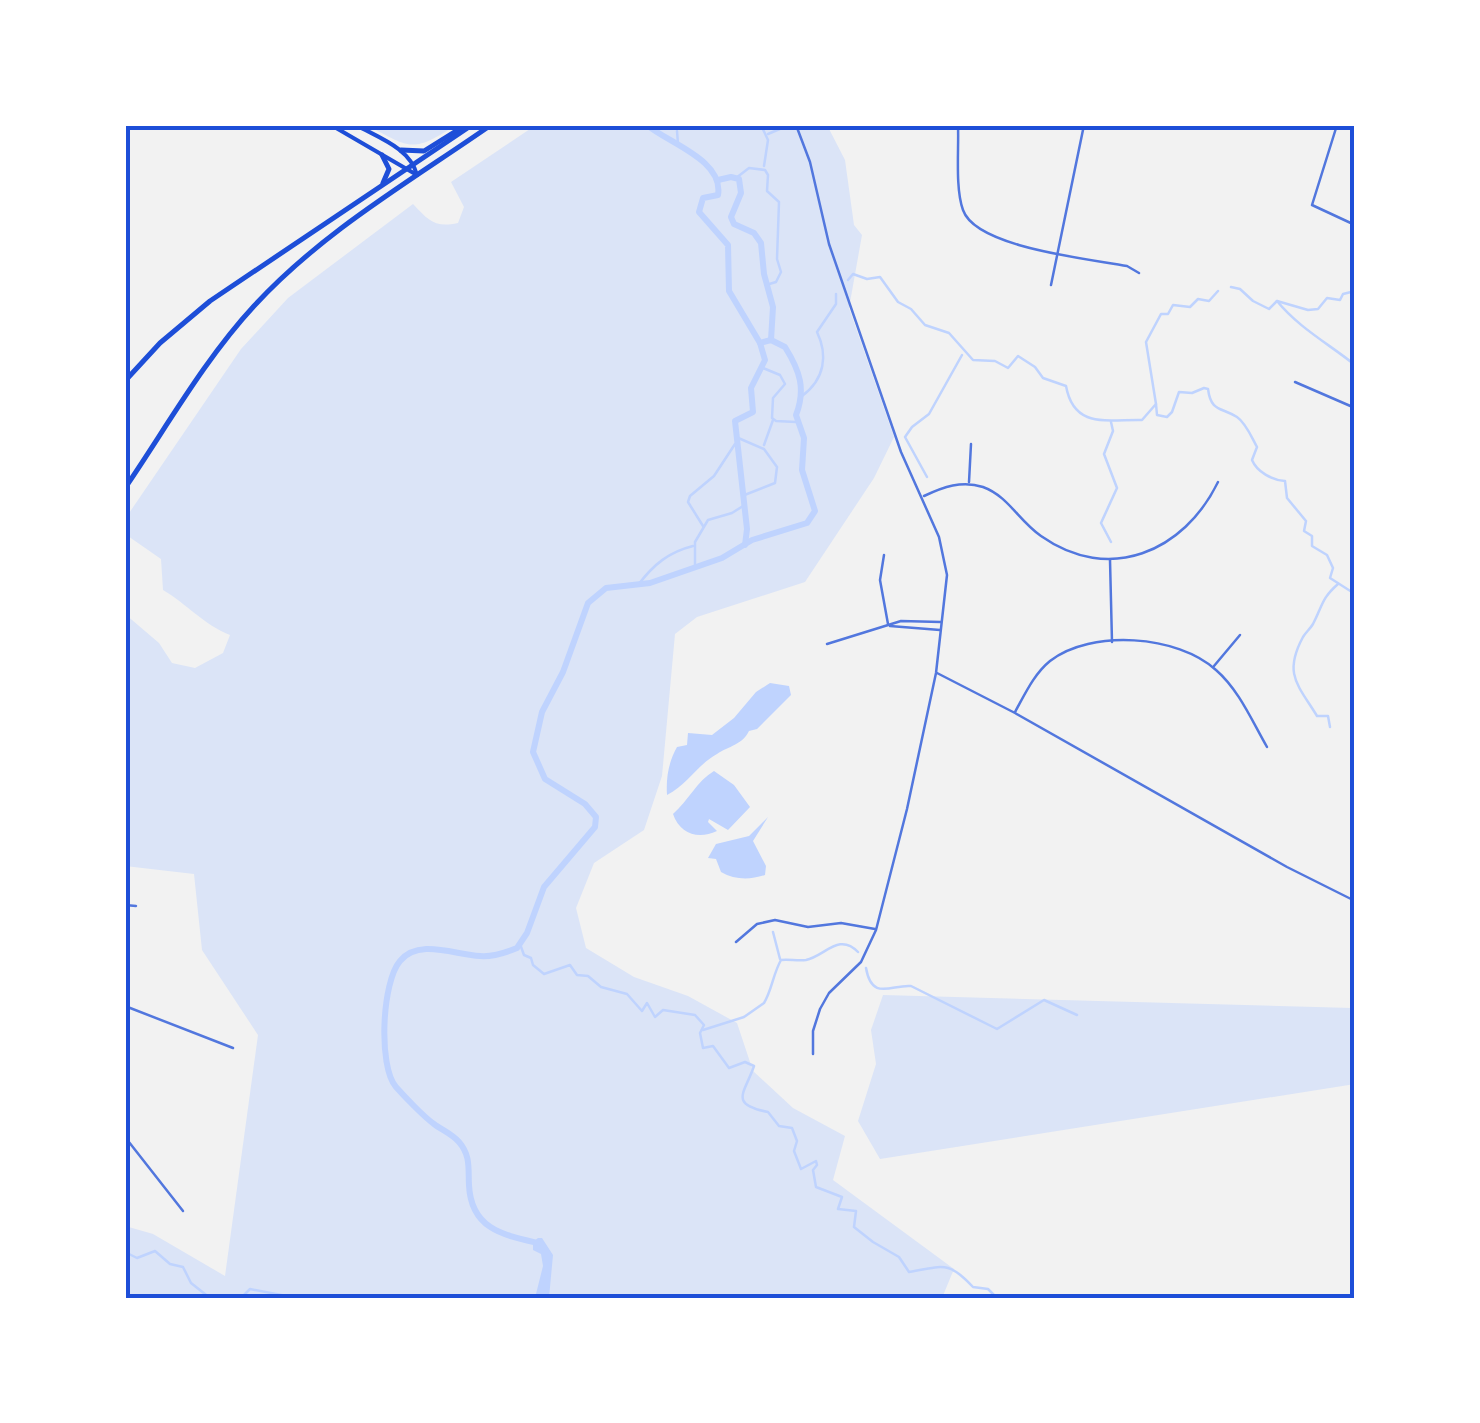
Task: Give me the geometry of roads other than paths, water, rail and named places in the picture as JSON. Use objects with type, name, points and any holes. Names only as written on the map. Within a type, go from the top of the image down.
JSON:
[{"type":"highway","points":[[401,150],[424,151],[469,125]]},
{"type":"highway","points":[[125,382],[160,342],[194,313],[469,125]]},
{"type":"highway","points":[[125,488],[228,336],[252,308],[322,242],[492,125]]},
{"type":"highway","points":[[382,155],[389,171],[382,186]]},
{"type":"main road","points":[[330,125],[417,176]]},
{"type":"main road","points":[[356,125],[401,150],[414,164],[417,176]]},
{"type":"street","points":[[796,125],[836,262],[901,452],[939,537],[946,564],[936,673],[908,809],[876,930],[861,962],[824,1000],[814,1024],[813,1054]]},
{"type":"street","points":[[958,125],[962,202],[976,227],[1008,242],[1127,266],[1139,273]]},
{"type":"street","points":[[1051,285],[1084,125]]},
{"type":"street","points":[[1337,125],[1312,205],[1355,225]]},
{"type":"street","points":[[1295,382],[1355,408]]},
{"type":"street","points":[[968,484],[971,444]]},
{"type":"street","points":[[922,496],[948,486],[968,484],[997,494],[1030,528],[1062,549],[1110,558],[1142,554],[1174,538],[1200,514],[1218,482]]},
{"type":"street","points":[[884,555],[880,580],[888,626]]},
{"type":"street","points":[[1110,558],[1112,642]]},
{"type":"street","points":[[828,644],[911,620],[941,622]]},
{"type":"street","points":[[888,626],[940,630]]},
{"type":"street","points":[[1214,667],[1240,635]]},
{"type":"street","points":[[1014,713],[1037,675],[1053,659],[1070,650],[1138,640],[1169,644],[1214,667],[1234,691],[1268,747]]},
{"type":"street","points":[[936,673],[1355,901]]},
{"type":"street","points":[[125,905],[136,906]]},
{"type":"street","points":[[736,942],[751,928],[769,920],[808,927],[851,923],[876,930]]},
{"type":"street","points":[[125,1006],[234,1048]]},
{"type":"street","points":[[125,1137],[184,1212]]},
{"type":"water","points":[[770,683],[789,686],[791,695],[757,729],[710,759],[667,795],[672,759],[677,747],[687,745],[688,733],[712,735]]},
{"type":"water","points":[[714,771],[734,785],[750,807],[728,830],[709,819],[717,831],[690,833],[673,814]]},
{"type":"water","points":[[768,817],[753,841],[766,866],[765,875],[732,877],[721,872],[716,859],[708,858],[716,844],[749,836]]},
{"type":"water","points":[[538,1238],[553,1255],[549,1298],[535,1298],[543,1266],[541,1254],[533,1250],[533,1242]]},
{"type":"waterway","points":[[538,1243],[501,1233],[482,1221],[471,1200],[463,1147],[420,1112],[390,1076],[384,1024],[394,972],[400,961],[417,950],[485,956],[517,948],[527,933],[544,887],[595,827],[596,817],[585,804],[545,779],[533,752],[542,712],[563,672],[588,603],[606,588],[650,583],[722,558],[752,540],[807,523],[815,511],[802,470],[804,438],[796,415],[801,397],[798,372],[785,347],[771,340],[760,343],[729,291],[728,245],[699,212],[703,198],[718,195],[718,183],[704,162],[647,125]]},
{"type":"waterway","points":[[669,125],[677,129],[683,125]]},
{"type":"waterway","points":[[761,125],[768,140],[764,166]]},
{"type":"waterway","points":[[768,134],[789,125]]},
{"type":"waterway","points":[[677,131],[678,144]]},
{"type":"waterway","points":[[736,178],[749,168],[765,170],[767,191],[779,202],[777,259],[781,272],[776,282],[766,285]]},
{"type":"waterway","points":[[718,180],[739,179],[741,193],[731,217],[734,224],[754,233],[761,243],[773,307],[771,340]]},
{"type":"waterway","points":[[848,280],[853,274],[867,279],[880,277],[898,302],[911,309],[925,325],[949,333],[973,360],[995,361],[1008,368],[1018,356],[1043,378],[1066,386],[1070,400],[1085,416],[1106,420],[1142,420],[1156,404],[1146,342],[1161,314],[1168,314],[1173,305],[1190,307],[1198,299],[1209,301],[1218,291]]},
{"type":"waterway","points":[[1231,287],[1269,309],[1277,301],[1318,309],[1327,298],[1340,300],[1343,294],[1355,291]]},
{"type":"waterway","points":[[802,396],[820,374],[823,349],[817,332],[836,304],[836,294]]},
{"type":"waterway","points":[[1277,301],[1304,328],[1355,365]]},
{"type":"waterway","points":[[745,545],[747,529],[735,421],[753,412],[751,388],[765,360],[760,343]]},
{"type":"waterway","points":[[927,477],[905,437],[929,414],[962,355]]},
{"type":"waterway","points":[[763,368],[780,375],[785,384],[773,398],[772,418],[796,422]]},
{"type":"waterway","points":[[1156,404],[1157,415],[1167,417],[1179,392],[1208,389],[1214,405],[1237,417],[1248,431],[1257,447],[1254,464],[1266,475],[1285,481],[1287,498],[1306,521],[1304,531],[1312,536],[1312,546],[1327,555],[1333,568],[1330,578],[1355,594]]},
{"type":"waterway","points":[[764,445],[773,420]]},
{"type":"waterway","points":[[1111,422],[1113,431],[1104,454],[1117,488],[1101,523],[1111,542]]},
{"type":"waterway","points":[[736,437],[764,449],[777,467],[775,483],[742,496]]},
{"type":"waterway","points":[[703,526],[688,502],[690,496],[714,476],[735,444]]},
{"type":"waterway","points":[[695,565],[695,542],[708,520],[743,506]]},
{"type":"waterway","points":[[638,585],[662,560],[693,546]]},
{"type":"waterway","points":[[1330,727],[1328,716],[1317,716],[1299,687],[1294,661],[1325,598],[1338,584]]},
{"type":"waterway","points":[[773,932],[780,959]]},
{"type":"waterway","points":[[520,944],[524,955],[544,974],[570,965],[577,975],[627,994],[642,1011],[647,1003],[655,1017],[663,1010],[695,1015],[704,1025],[700,1033],[703,1048],[713,1046],[729,1068],[745,1062],[754,1066],[744,1090],[744,1101],[768,1112],[779,1126],[792,1128],[801,1169],[816,1161],[816,1187],[842,1197],[838,1209],[856,1211],[854,1227],[899,1257],[909,1272],[944,1267],[957,1272],[973,1287],[988,1289],[997,1298]]},
{"type":"waterway","points":[[703,1030],[744,1017],[764,1003],[781,960],[806,960],[845,944],[858,952]]},
{"type":"waterway","points":[[866,968],[878,988],[911,986],[997,1029],[1044,1000],[1077,1015]]},
{"type":"waterway","points":[[125,1252],[137,1258],[155,1251],[170,1264],[183,1267],[191,1283],[210,1298]]},
{"type":"waterway","points":[[241,1298],[250,1289],[297,1298]]}]
